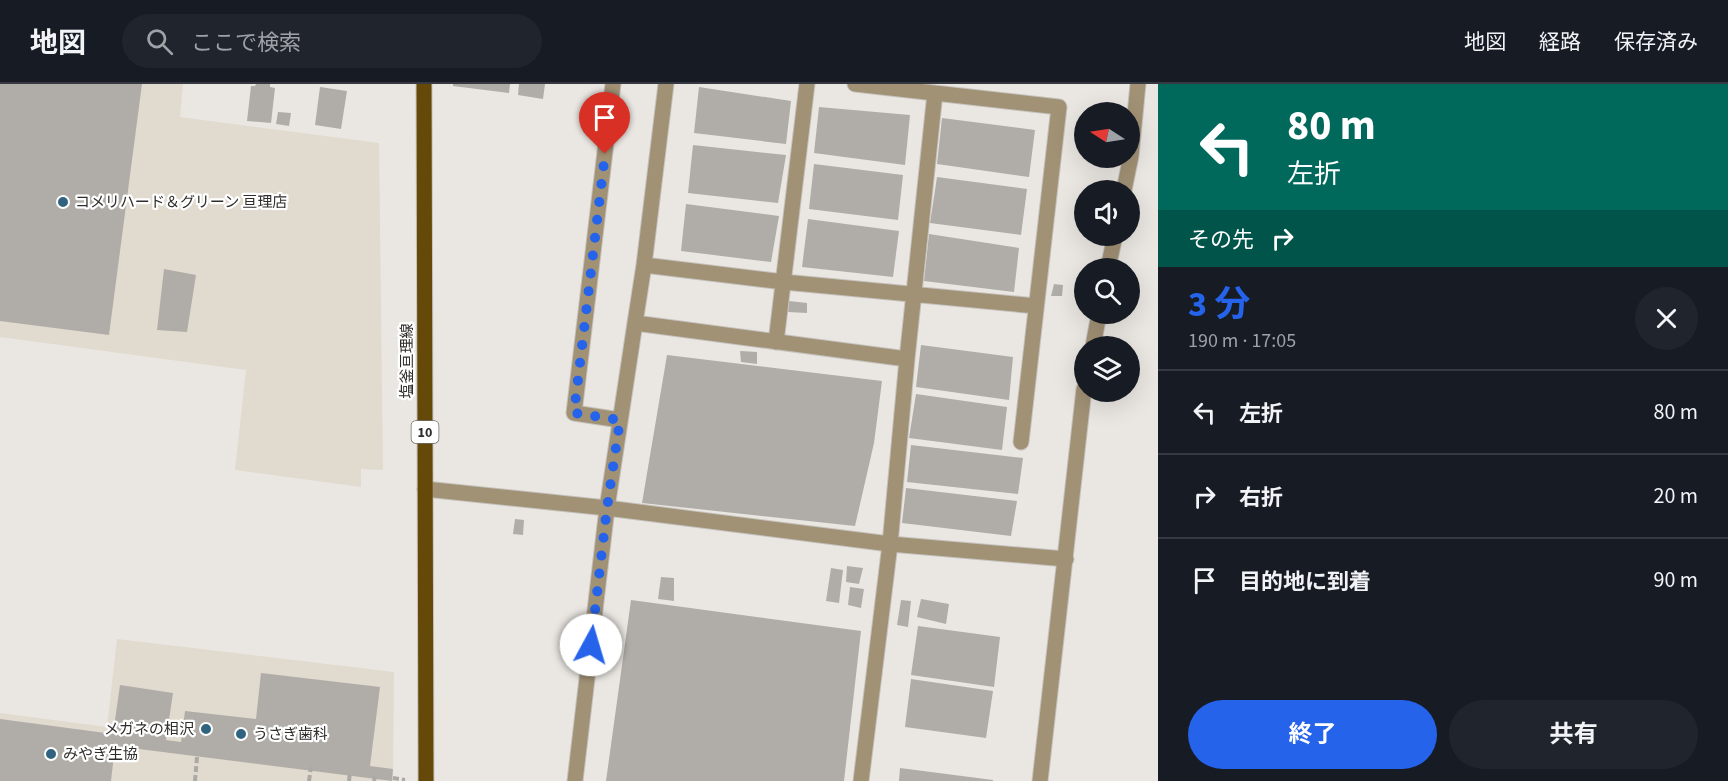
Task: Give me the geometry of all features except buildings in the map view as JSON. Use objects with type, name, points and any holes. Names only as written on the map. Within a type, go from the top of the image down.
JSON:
[{"type":"main road","name":"塩釜亘理線","points":[[424,84],[426,781]]},
{"type":"street","points":[[613,84],[574,413],[620,420]]},
{"type":"street","points":[[575,781],[607,508],[644,265],[666,84]]},
{"type":"street","points":[[776,342],[807,84]]},
{"type":"street","points":[[855,84],[1059,107],[1021,442]]},
{"type":"street","points":[[1126,180],[1131,156],[1138,84]]},
{"type":"street","points":[[861,781],[890,544],[935,93]]},
{"type":"street","points":[[644,265],[784,282],[1036,306]]},
{"type":"street","points":[[635,323],[907,359]]},
{"type":"street","points":[[1040,781],[1083,402]]},
{"type":"street","points":[[425,489],[607,508],[890,544],[1066,560]]},
{"type":"path","points":[[195,781],[197,758]]},
{"type":"path","points":[[309,781],[311,767]]},
{"type":"path","points":[[349,781],[350,772]]},
{"type":"path","points":[[393,778],[405,780]]},
{"type":"shaded area","points":[[0,84],[183,84],[180,117],[379,143],[383,470],[361,469],[361,487],[235,470],[246,370],[0,337]]},
{"type":"shaded area","points":[[117,639],[394,672],[393,781],[0,781],[0,713],[107,727]]},
{"type":"place","name":"コメリハード＆グリーン 亘理店","points":[[63,202]]},
{"type":"place","name":"メガネの相沢","points":[[206,729]]},
{"type":"place","name":"うさぎ歯科","points":[[241,734]]},
{"type":"place","name":"みやぎ生協","points":[[51,754]]},
{"type":"route","points":[[591,645],[620,420],[574,413],[605,154]]}]
